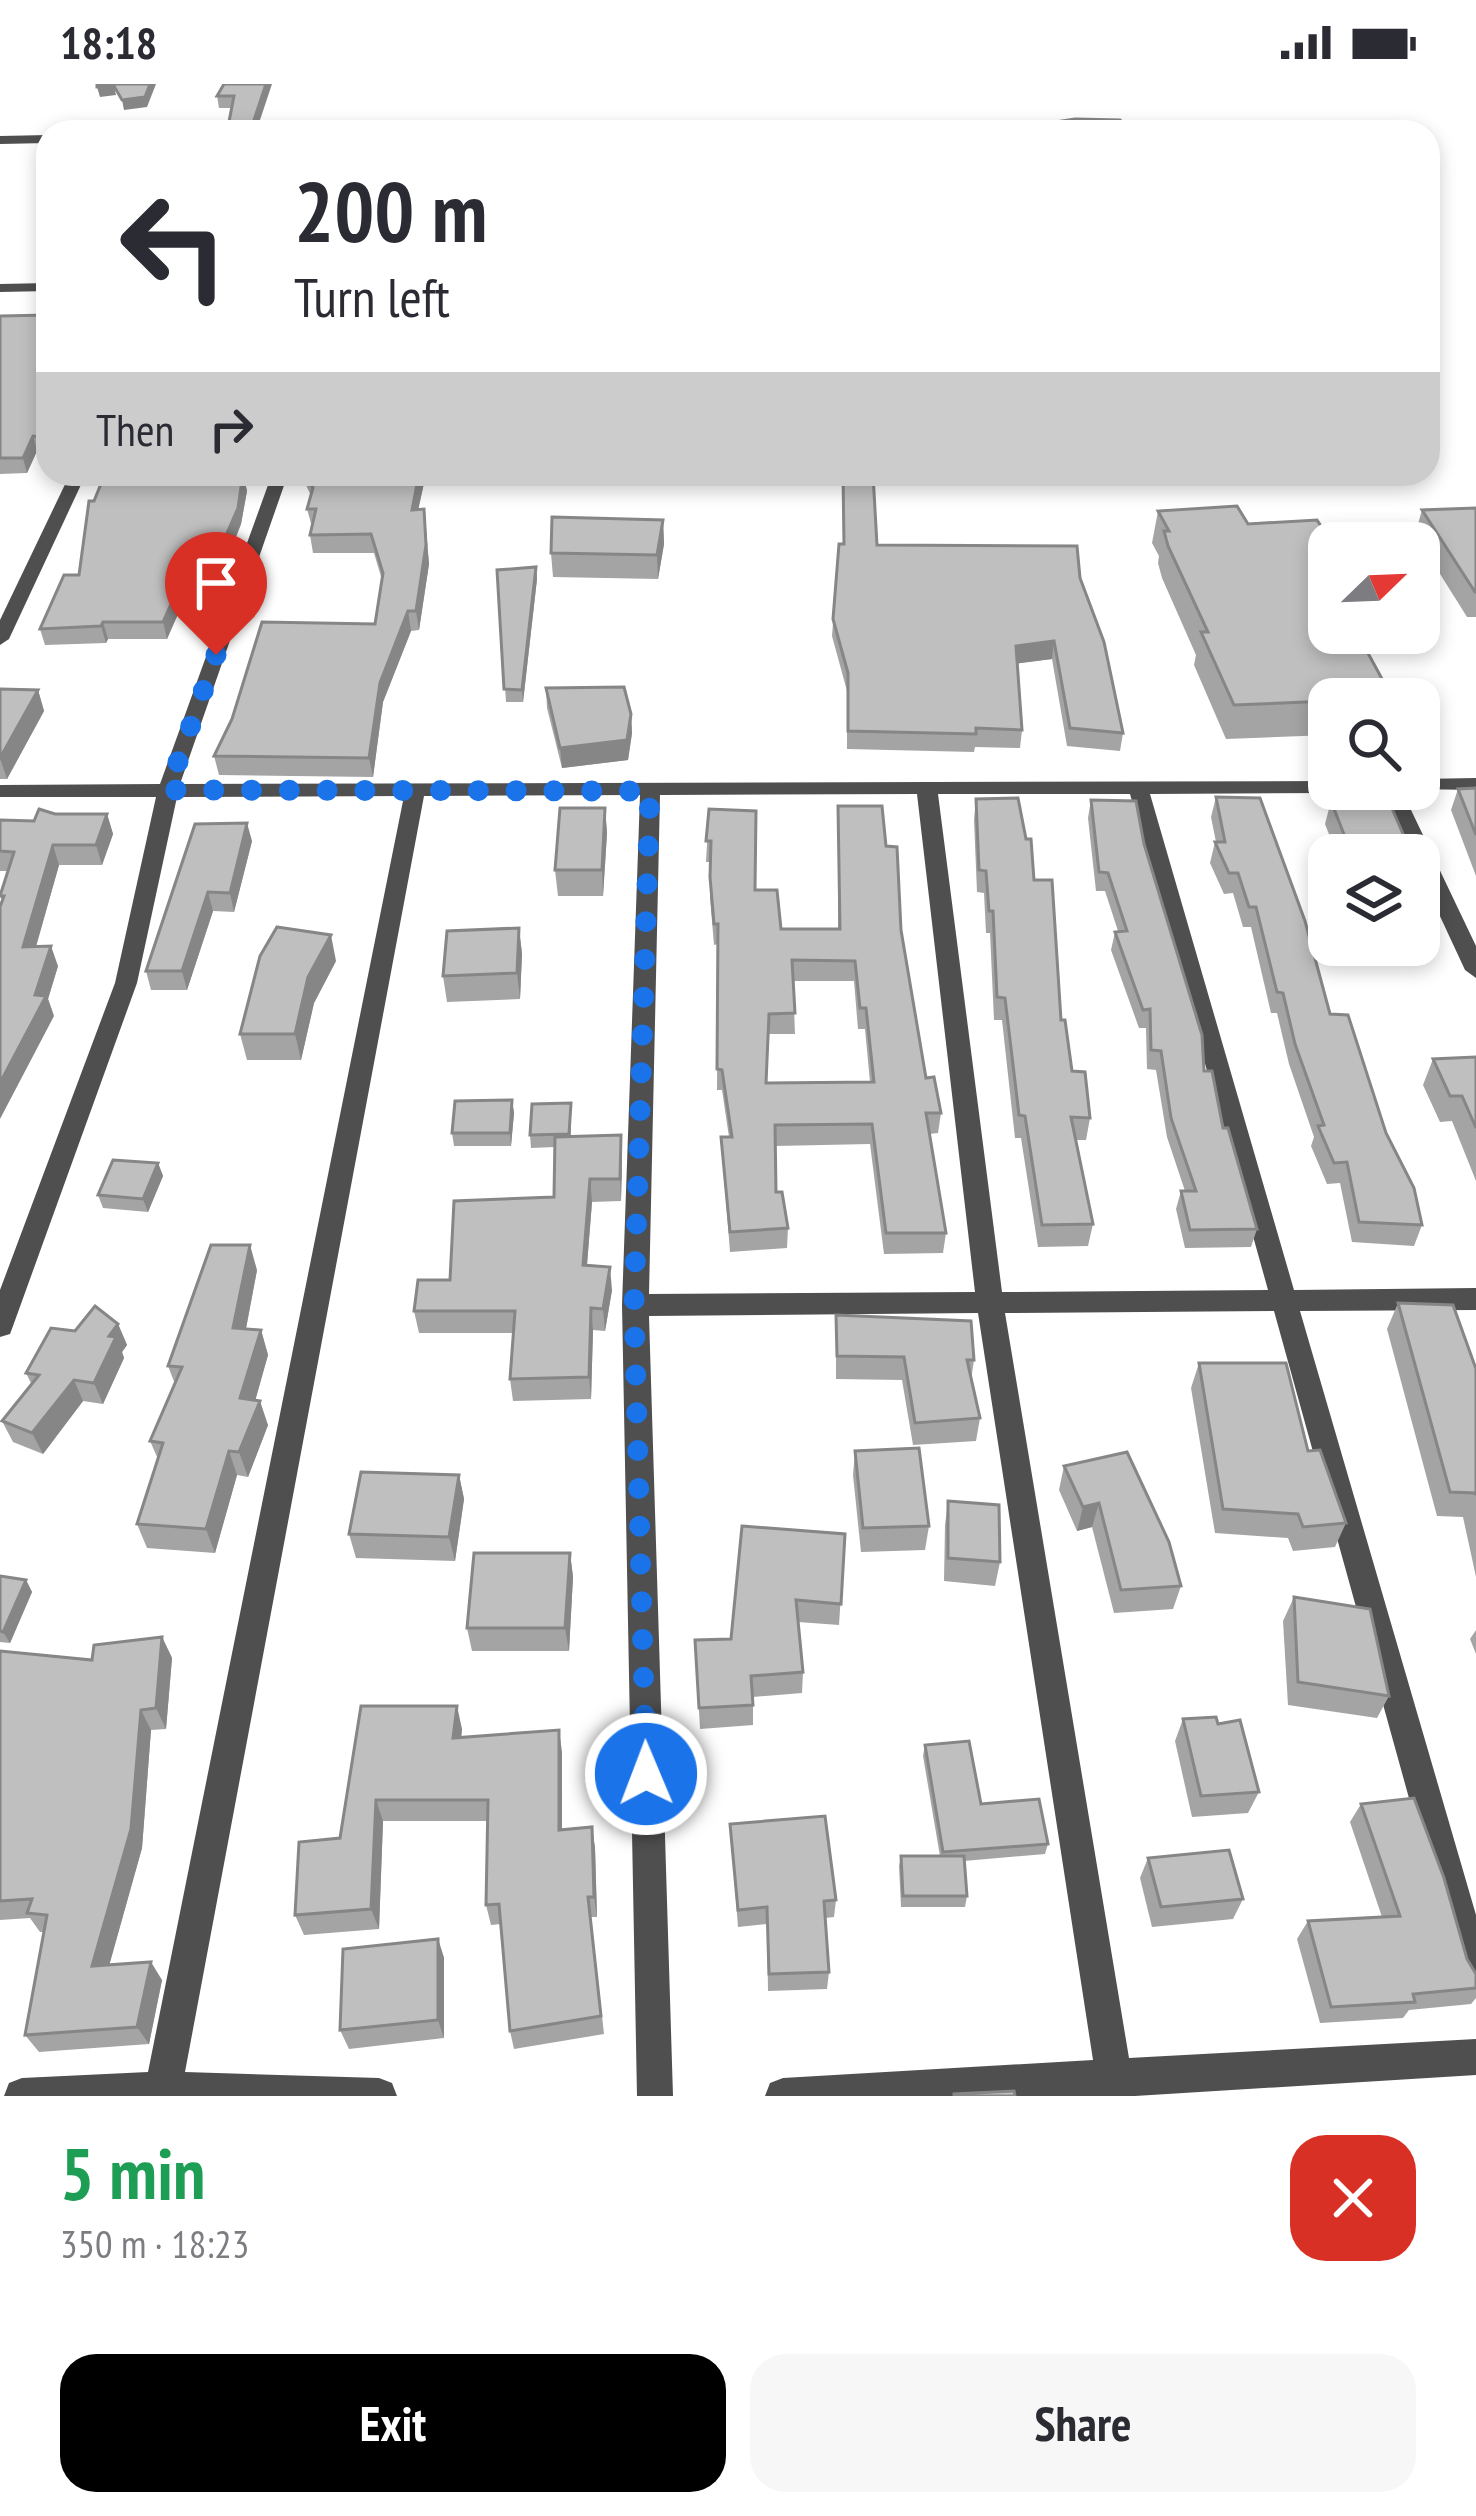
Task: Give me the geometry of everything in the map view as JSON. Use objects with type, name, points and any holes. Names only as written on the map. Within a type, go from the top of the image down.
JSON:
[{"type":"street","points":[[0,140],[36,139]]},
{"type":"street","points":[[0,288],[36,287]]},
{"type":"street","points":[[0,639],[72,486]]},
{"type":"street","points":[[0,1326],[125,983],[168,790],[276,486]]},
{"type":"street","points":[[1440,785],[1476,784]]},
{"type":"street","points":[[0,791],[1308,787]]},
{"type":"street","points":[[162,2093],[415,790]]},
{"type":"street","points":[[927,790],[990,1303],[1115,2086]]},
{"type":"street","points":[[1139,790],[1476,1975]]},
{"type":"street","points":[[650,791],[634,1305],[655,2096]]},
{"type":"street","points":[[1400,810],[1476,970]]},
{"type":"street","points":[[634,1305],[1476,1300]]},
{"type":"street","points":[[783,2096],[1115,2086],[1476,2057]]},
{"type":"street","points":[[22,2096],[379,2096]]},
{"type":"building","points":[[97,84],[150,84],[145,97],[122,100],[114,86]]},
{"type":"building","points":[[224,84],[266,84],[254,120],[229,120],[234,96],[217,96]]},
{"type":"building","points":[[36,315],[36,436],[23,458],[0,458],[0,316]]},
{"type":"building","points":[[100,486],[241,486],[238,508],[224,540],[199,541],[163,622],[40,629],[64,575],[79,575],[89,501],[94,501]]},
{"type":"building","points":[[417,486],[412,510],[424,509],[426,545],[416,611],[408,611],[380,683],[369,758],[214,756],[232,719],[262,622],[375,624],[383,573],[371,534],[310,535],[316,509],[307,509],[313,488]]},
{"type":"building","points":[[843,486],[874,486],[877,545],[1077,546],[1080,578],[1104,642],[1123,733],[1070,728],[1054,641],[1016,646],[1022,730],[976,728],[976,734],[848,731],[848,673],[833,619],[839,544],[844,544]]},
{"type":"building","points":[[1237,506],[1248,524],[1317,520],[1308,522],[1308,654],[1368,654],[1382,678],[1308,678],[1308,702],[1234,705],[1201,632],[1208,632],[1168,546],[1164,531],[1169,531],[1158,511]]},
{"type":"building","points":[[1476,508],[1476,592],[1440,538],[1440,522],[1430,522],[1422,510]]},
{"type":"building","points":[[552,517],[663,520],[657,555],[551,553]]},
{"type":"building","points":[[536,567],[522,690],[504,689],[497,570]]},
{"type":"building","points":[[624,687],[631,714],[627,740],[560,748],[546,688]]},
{"type":"building","points":[[0,689],[38,690],[0,758]]},
{"type":"building","points":[[1476,788],[1476,835],[1458,789]]},
{"type":"building","points":[[1216,797],[1260,798],[1305,921],[1308,966],[1317,966],[1330,1014],[1348,1015],[1386,1133],[1414,1188],[1422,1225],[1359,1222],[1347,1162],[1334,1163],[1318,1126],[1324,1125],[1295,1044],[1283,993],[1277,992],[1256,907],[1249,907],[1238,873],[1229,873],[1215,842],[1225,842]]},
{"type":"building","points":[[1018,798],[1026,839],[1031,839],[1034,880],[1052,880],[1061,1020],[1065,1020],[1072,1071],[1085,1072],[1090,1118],[1071,1117],[1093,1224],[1042,1225],[1025,1116],[1019,1115],[1005,998],[997,997],[993,911],[989,911],[986,871],[979,870],[976,799]]},
{"type":"building","points":[[1091,800],[1136,801],[1144,844],[1202,1035],[1204,1071],[1212,1071],[1223,1128],[1228,1128],[1257,1229],[1190,1230],[1181,1191],[1196,1191],[1171,1118],[1161,1051],[1151,1050],[1150,1009],[1143,1010],[1115,932],[1127,931],[1108,873],[1099,872]]},
{"type":"building","points":[[838,806],[882,806],[886,846],[897,847],[901,930],[926,1078],[934,1077],[941,1113],[926,1113],[946,1233],[886,1233],[872,1124],[775,1125],[776,1192],[782,1192],[788,1228],[730,1232],[721,1137],[732,1137],[722,1070],[717,1069],[718,924],[714,924],[710,877],[711,841],[706,841],[709,809],[756,811],[755,890],[777,890],[781,929],[840,929]],"holes":[[[792,960],[855,961],[874,1082],[766,1083],[769,1014],[795,1013]]]},
{"type":"building","points":[[560,808],[605,808],[602,870],[555,870]]},
{"type":"building","points":[[39,809],[55,814],[107,814],[96,845],[53,845],[23,947],[51,946],[35,995],[46,996],[0,1083],[0,907],[4,896],[0,896],[14,852],[0,851],[0,820],[34,821]]},
{"type":"building","points":[[1334,810],[1393,810],[1403,834],[1344,834]]},
{"type":"building","points":[[247,823],[230,893],[208,892],[182,971],[146,971],[195,824]]},
{"type":"building","points":[[277,927],[331,935],[308,977],[295,1034],[240,1034],[260,956]]},
{"type":"building","points":[[519,928],[517,973],[443,976],[447,931]]},
{"type":"building","points":[[1476,1057],[1476,1128],[1462,1096],[1450,1096],[1433,1059]]},
{"type":"building","points":[[512,1100],[510,1133],[452,1133],[455,1101]]},
{"type":"building","points":[[571,1103],[569,1134],[530,1135],[532,1104]]},
{"type":"building","points":[[621,1135],[620,1179],[590,1179],[583,1265],[610,1267],[603,1309],[591,1308],[589,1377],[510,1379],[515,1311],[414,1311],[418,1280],[450,1280],[454,1201],[554,1197],[555,1137]]},
{"type":"building","points":[[113,1160],[158,1163],[143,1199],[98,1195]]},
{"type":"building","points":[[211,1245],[250,1245],[233,1328],[261,1330],[240,1398],[260,1401],[239,1452],[229,1451],[206,1529],[137,1524],[163,1443],[150,1441],[182,1367],[168,1366]]},
{"type":"building","points":[[1398,1303],[1453,1305],[1476,1369],[1476,1495],[1450,1492]]},
{"type":"building","points":[[95,1306],[118,1324],[109,1336],[116,1337],[94,1383],[74,1380],[32,1433],[2,1421],[39,1375],[26,1373],[51,1328],[75,1331]]},
{"type":"building","points":[[836,1315],[971,1321],[974,1360],[967,1360],[980,1418],[915,1423],[904,1357],[837,1356]]},
{"type":"building","points":[[1199,1363],[1286,1363],[1308,1451],[1320,1450],[1346,1523],[1303,1527],[1298,1514],[1223,1509]]},
{"type":"building","points":[[919,1448],[929,1526],[863,1528],[855,1451]]},
{"type":"building","points":[[1127,1452],[1169,1542],[1181,1586],[1121,1590],[1099,1503],[1083,1507],[1064,1466]]},
{"type":"building","points":[[361,1472],[459,1475],[449,1537],[349,1534]]},
{"type":"building","points":[[948,1501],[999,1505],[1000,1562],[948,1558]]},
{"type":"building","points":[[742,1526],[845,1534],[841,1604],[796,1600],[803,1672],[751,1676],[753,1705],[699,1708],[695,1640],[731,1639]]},
{"type":"building","points":[[474,1553],[570,1553],[565,1628],[467,1628]]},
{"type":"building","points":[[0,1576],[26,1580],[3,1632],[0,1631]]},
{"type":"building","points":[[1294,1597],[1370,1609],[1389,1696],[1298,1682]]},
{"type":"building","points":[[162,1637],[156,1708],[141,1710],[131,1829],[92,1966],[151,1962],[137,2027],[25,2035],[47,1915],[27,1913],[32,1899],[0,1901],[0,1651],[92,1660],[94,1645]]},
{"type":"building","points":[[361,1706],[457,1706],[453,1738],[559,1730],[559,1830],[592,1827],[594,1897],[588,1897],[601,2016],[510,2031],[499,1904],[486,1905],[488,1800],[376,1800],[371,1909],[295,1915],[299,1842],[340,1838]]},
{"type":"building","points":[[1216,1717],[1218,1724],[1240,1720],[1259,1792],[1201,1796],[1183,1719]]},
{"type":"building","points":[[969,1741],[981,1804],[1039,1799],[1048,1844],[943,1852],[925,1745]]},
{"type":"building","points":[[1414,1798],[1476,1974],[1476,1988],[1413,1994],[1415,2002],[1331,2007],[1308,1921],[1400,1916],[1361,1804]]},
{"type":"building","points":[[825,1816],[836,1900],[824,1901],[829,1972],[769,1974],[767,1907],[738,1910],[730,1824]]},
{"type":"building","points":[[1229,1850],[1243,1899],[1161,1907],[1148,1858]]},
{"type":"building","points":[[901,1856],[964,1856],[967,1896],[903,1896]]},
{"type":"building","points":[[438,1939],[438,2020],[340,2030],[343,1949]]},
{"type":"building","points":[[1014,2091],[1015,2096],[954,2096],[954,2094]]},
{"type":"route","points":[[216,655],[168,790],[650,791],[634,1305],[646,1774]]}]
